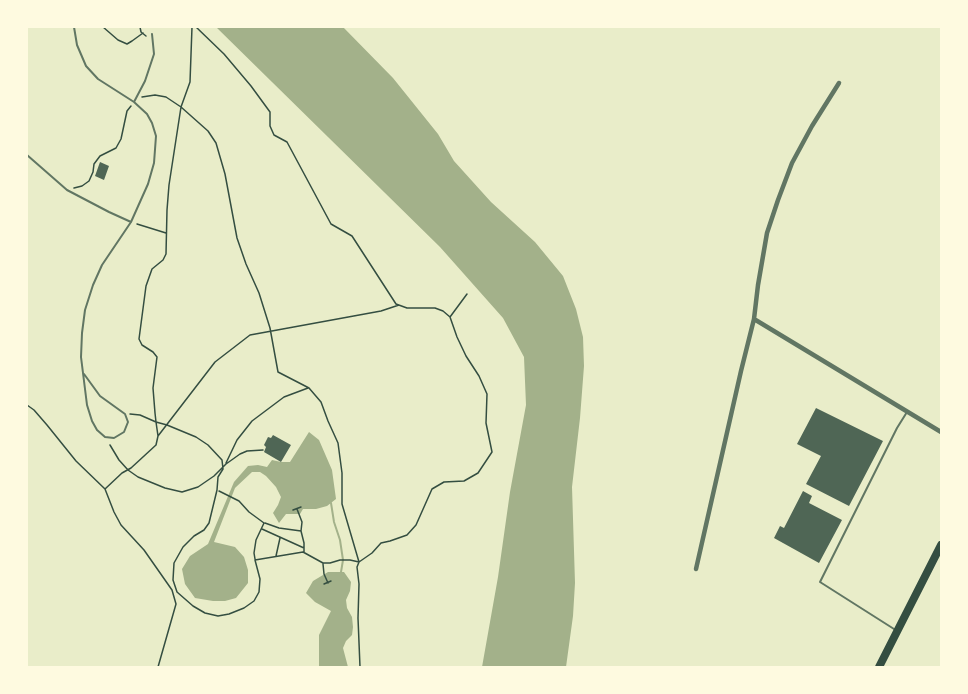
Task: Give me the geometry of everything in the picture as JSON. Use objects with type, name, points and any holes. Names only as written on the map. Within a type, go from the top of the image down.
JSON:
[{"type":"highway","points":[[879,667],[941,545]]},
{"type":"street","points":[[696,569],[754,319],[767,233],[792,163],[839,83]]},
{"type":"street","points":[[754,319],[941,432]]},
{"type":"lane","points":[[74,27],[77,45],[86,66],[98,79],[134,102],[147,114],[153,123],[156,136],[154,163],[148,184],[131,222],[102,266],[85,310],[81,357],[87,405],[97,430],[105,437],[114,438],[124,432],[128,422],[125,414],[100,396],[84,374]]},
{"type":"lane","points":[[134,102],[145,81],[154,54],[152,34]]},
{"type":"lane","points":[[27,155],[68,190],[131,222]]},
{"type":"lane","points":[[897,631],[820,582],[907,412]]},
{"type":"path","points":[[103,27],[118,40],[127,44],[143,33]]},
{"type":"path","points":[[140,27],[154,43]]},
{"type":"path","points":[[105,489],[156,445],[158,436],[153,388],[157,357],[142,345],[139,339],[146,286],[152,269],[164,260],[166,254],[169,184],[181,107],[190,82],[192,27]]},
{"type":"path","points":[[196,27],[224,54],[270,112],[270,126],[274,135],[287,142],[331,224],[352,236],[396,304],[407,308],[435,308],[450,317],[466,356],[487,394],[486,423],[492,452],[478,473],[464,480],[444,482],[432,489],[416,525],[407,535],[381,543],[359,562],[340,560],[323,563],[303,552],[255,560]]},
{"type":"path","points":[[68,190],[82,186],[89,181],[94,164],[100,156],[116,148],[121,139],[127,111],[134,102],[141,98],[155,95],[166,97],[208,131],[216,143],[225,174],[237,238],[271,330],[278,372],[309,388],[321,402],[338,443],[342,473],[342,504],[359,562],[357,567],[360,667]]},
{"type":"path","points":[[131,222],[167,233]]},
{"type":"path","points":[[450,317],[467,294]]},
{"type":"path","points":[[158,436],[214,362],[250,335],[381,311],[400,305]]},
{"type":"path","points":[[264,523],[256,540],[254,553],[260,579],[259,592],[254,601],[244,608],[218,616],[193,606],[177,592],[174,563],[183,547],[209,523],[218,477],[237,440],[252,421],[284,397],[309,388]]},
{"type":"path","points":[[27,405],[47,425],[75,461],[105,489],[122,525],[144,550],[173,594],[176,604],[158,667]]},
{"type":"path","points":[[125,414],[140,415],[196,437],[208,445],[222,460],[223,468]]},
{"type":"path","points":[[109,438],[118,460],[128,470],[150,483],[165,488],[182,492],[198,487],[223,468]]},
{"type":"path","points":[[226,464],[247,451],[263,450]]},
{"type":"path","points":[[217,490],[239,501],[264,523],[300,531]]},
{"type":"path","points":[[294,510],[301,507]]},
{"type":"path","points":[[297,509],[302,522],[300,531],[304,539],[303,552]]},
{"type":"path","points":[[261,529],[305,548]]},
{"type":"path","points":[[275,557],[280,538]]},
{"type":"path","points":[[323,563],[326,584],[331,582]]},
{"type":"path","points":[[173,594],[177,592]]},
{"type":"shaded area","points":[[216,27],[343,27],[393,78],[438,134],[454,161],[491,202],[535,242],[563,276],[576,309],[583,337],[584,366],[572,487],[575,583],[566,667],[482,667],[526,405],[524,357],[503,318],[440,247]]},
{"type":"shaded area","points":[[309,432],[319,440],[332,470],[336,499],[327,506],[303,509],[300,514],[286,514],[279,523],[273,513],[281,497],[276,487],[260,472],[252,472],[235,488],[214,542],[235,547],[244,557],[248,570],[248,583],[236,598],[213,601],[195,598],[185,584],[182,569],[190,556],[208,544],[234,482],[248,466],[267,467],[272,460],[290,462]]},
{"type":"shaded area","points":[[328,572],[344,572],[351,582],[346,600],[353,627],[352,635],[343,648],[348,667],[319,667],[319,635],[331,611],[315,602],[306,593],[313,581]]},
{"type":"building","points":[[100,162],[109,166],[104,180],[95,176]]},
{"type":"building","points":[[816,408],[883,441],[849,506],[806,484],[821,456],[797,444]]},
{"type":"building","points":[[273,435],[291,445],[281,462],[264,452],[266,447],[264,445],[268,437],[271,438]]},
{"type":"building","points":[[803,491],[812,496],[809,503],[842,520],[819,563],[774,538],[780,526],[784,528]]},
{"type":"waterway","points":[[331,503],[343,560],[341,572]]}]
